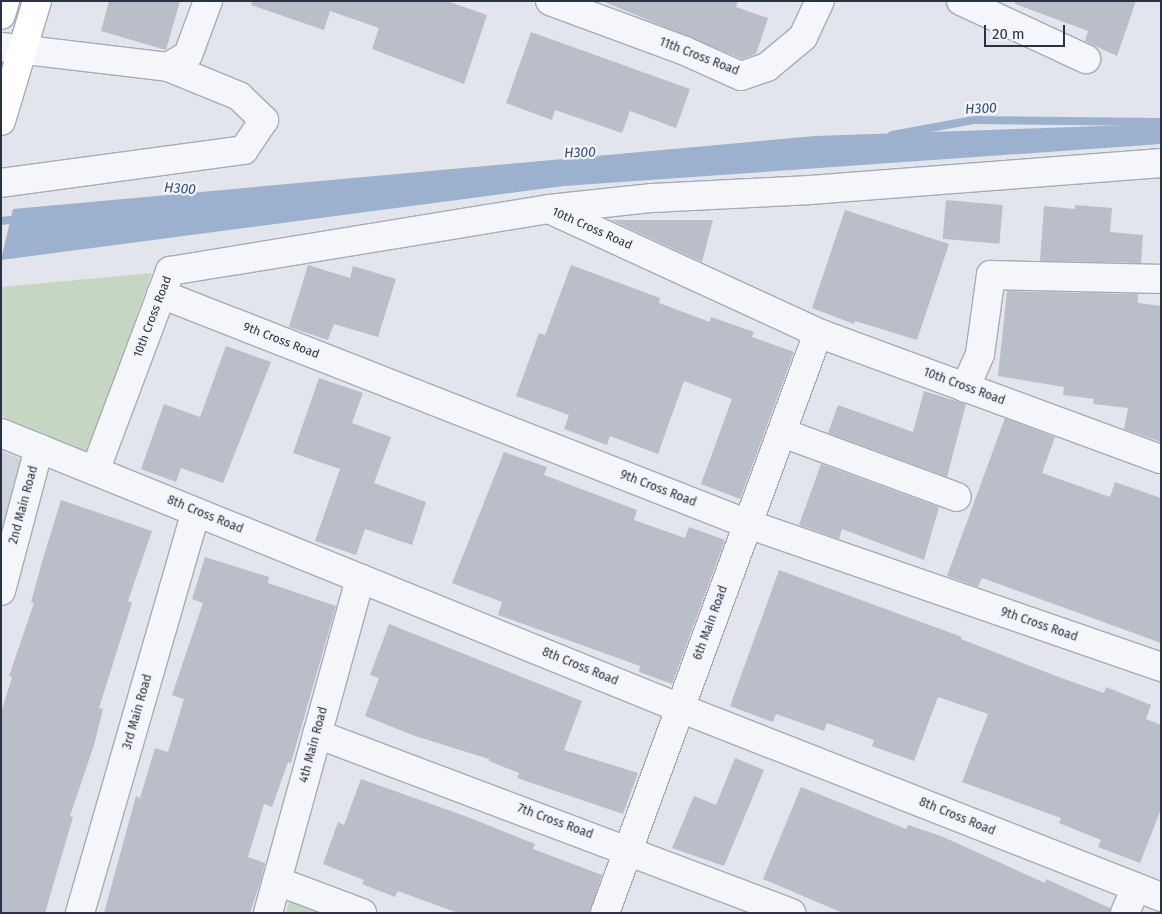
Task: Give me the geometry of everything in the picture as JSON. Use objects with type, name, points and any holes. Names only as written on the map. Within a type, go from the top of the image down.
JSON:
[{"type":"main road","points":[[1,15],[5,1]]},
{"type":"main road","points":[[1,121],[12,48],[37,1]]},
{"type":"street","points":[[168,67],[188,55],[208,1]]},
{"type":"street","name":"11th Cross Road","points":[[550,1],[685,51],[741,76],[767,68],[803,37],[820,1]]},
{"type":"street","points":[[961,1],[1086,59]]},
{"type":"street","points":[[1,183],[244,150],[264,120],[239,96],[168,67],[12,48]]},
{"type":"street","points":[[549,209],[652,198],[811,190],[1161,163]]},
{"type":"street","name":"10th Cross Road","points":[[95,471],[170,271],[549,209],[818,333],[1161,459]]},
{"type":"street","points":[[965,388],[980,354],[991,275],[1161,280]]},
{"type":"street","name":"9th Cross Road","points":[[161,294],[748,524],[1161,667]]},
{"type":"street","name":"6th Main Road","points":[[605,913],[783,433],[818,333]]},
{"type":"street","name":"8th Cross Road","points":[[1,433],[680,708],[1161,897]]},
{"type":"street","points":[[783,433],[957,497]]},
{"type":"street","name":"2nd Main Road","points":[[1,591],[40,448]]},
{"type":"street","name":"3rd Main Road","points":[[80,913],[196,512]]},
{"type":"street","name":"4th Main Road","points":[[268,913],[360,578]]},
{"type":"street","name":"7th Cross Road","points":[[317,734],[628,849],[791,913]]},
{"type":"street","points":[[277,881],[362,913]]},
{"type":"street","points":[[1125,913],[1136,887]]},
{"type":"shaded area","points":[[1,451],[25,461],[1,549]]},
{"type":"green space","points":[[152,273],[88,453],[1,416],[1,287]]},
{"type":"green space","points":[[290,899],[326,913],[286,913]]},
{"type":"water","points":[[1161,124],[1161,144],[564,186],[1,260],[13,209],[815,136]]},
{"type":"building","points":[[109,1],[180,1],[166,50],[101,31]]},
{"type":"building","points":[[252,1],[447,1],[487,15],[464,84],[372,49],[379,28],[330,11],[324,30],[251,5]]},
{"type":"building","points":[[602,1],[738,1],[736,7],[768,18],[756,54],[742,59]]},
{"type":"building","points":[[1015,1],[1136,1],[1117,56],[1085,41],[1088,31],[1015,4]]},
{"type":"building","points":[[531,32],[690,89],[676,128],[630,111],[622,133],[555,110],[552,120],[506,103]]},
{"type":"building","points":[[946,200],[1003,205],[999,244],[943,239]]},
{"type":"building","points":[[1075,205],[1112,208],[1110,232],[1143,235],[1141,263],[1040,261],[1044,206],[1075,209]]},
{"type":"building","points":[[845,210],[949,244],[917,340],[855,321],[854,324],[812,308]]},
{"type":"building","points":[[611,220],[713,220],[702,262]]},
{"type":"building","points":[[308,265],[350,278],[353,266],[396,279],[378,337],[334,324],[328,340],[289,327]]},
{"type":"building","points":[[571,265],[660,298],[659,303],[710,322],[711,317],[754,332],[752,337],[794,352],[740,499],[701,484],[732,399],[684,381],[658,454],[610,436],[607,445],[564,429],[569,415],[516,396],[539,333],[545,335]]},
{"type":"building","points":[[1007,291],[1138,294],[1138,303],[1161,306],[1161,442],[1124,429],[1128,408],[1093,404],[1094,399],[1063,395],[1064,387],[998,376]]},
{"type":"building","points":[[226,346],[271,362],[223,483],[181,468],[176,482],[141,469],[164,404],[200,417]]},
{"type":"building","points":[[319,378],[363,393],[352,423],[391,437],[374,483],[426,502],[412,545],[365,529],[356,555],[315,541],[340,469],[293,453]]},
{"type":"building","points":[[924,391],[966,404],[947,477],[828,433],[838,405],[913,432]]},
{"type":"building","points":[[1005,418],[1055,437],[1042,473],[1110,497],[1115,482],[1161,498],[1161,643],[982,578],[978,587],[947,576]]},
{"type":"building","points":[[504,452],[547,467],[544,475],[637,510],[634,520],[685,538],[689,527],[725,540],[672,684],[639,672],[640,666],[498,615],[502,602],[452,583]]},
{"type":"building","points":[[821,464],[939,507],[924,560],[842,529],[839,539],[799,525]]},
{"type":"building","points":[[61,500],[152,531],[128,601],[132,603],[99,708],[103,709],[94,745],[70,816],[73,817],[45,913],[1,913],[1,713],[12,677],[9,676],[34,603],[31,602]]},
{"type":"building","points":[[205,557],[269,577],[268,583],[336,606],[291,763],[288,762],[272,807],[264,804],[248,857],[265,863],[261,880],[250,913],[104,913],[136,796],[140,798],[155,748],[168,752],[184,699],[172,695],[203,603],[192,599]]},
{"type":"building","points":[[779,570],[962,637],[961,639],[1056,676],[1104,693],[1106,687],[1151,705],[1146,719],[1161,725],[1161,809],[1140,863],[1098,847],[1101,840],[1059,823],[1061,818],[962,782],[988,714],[938,697],[914,761],[872,746],[874,740],[827,723],[824,731],[776,714],[773,722],[730,706]]},
{"type":"building","points":[[389,624],[582,701],[564,750],[638,773],[623,814],[517,778],[519,773],[489,761],[489,759],[415,736],[365,716],[379,678],[370,675]]},
{"type":"building","points":[[735,758],[764,770],[724,866],[672,848],[694,796],[716,805]]},
{"type":"building","points":[[361,779],[465,816],[535,844],[533,849],[602,875],[590,913],[458,913],[398,891],[395,897],[362,884],[364,880],[323,864],[338,822],[344,825]]},
{"type":"building","points":[[801,787],[906,829],[908,825],[941,836],[1045,883],[1046,879],[1110,908],[1110,913],[843,913],[763,879]]},
{"type":"waterway","name":"H300","points":[[892,135],[974,120],[1161,122]]},
{"type":"waterway","name":"H300","points":[[1,221],[19,219]]}]
